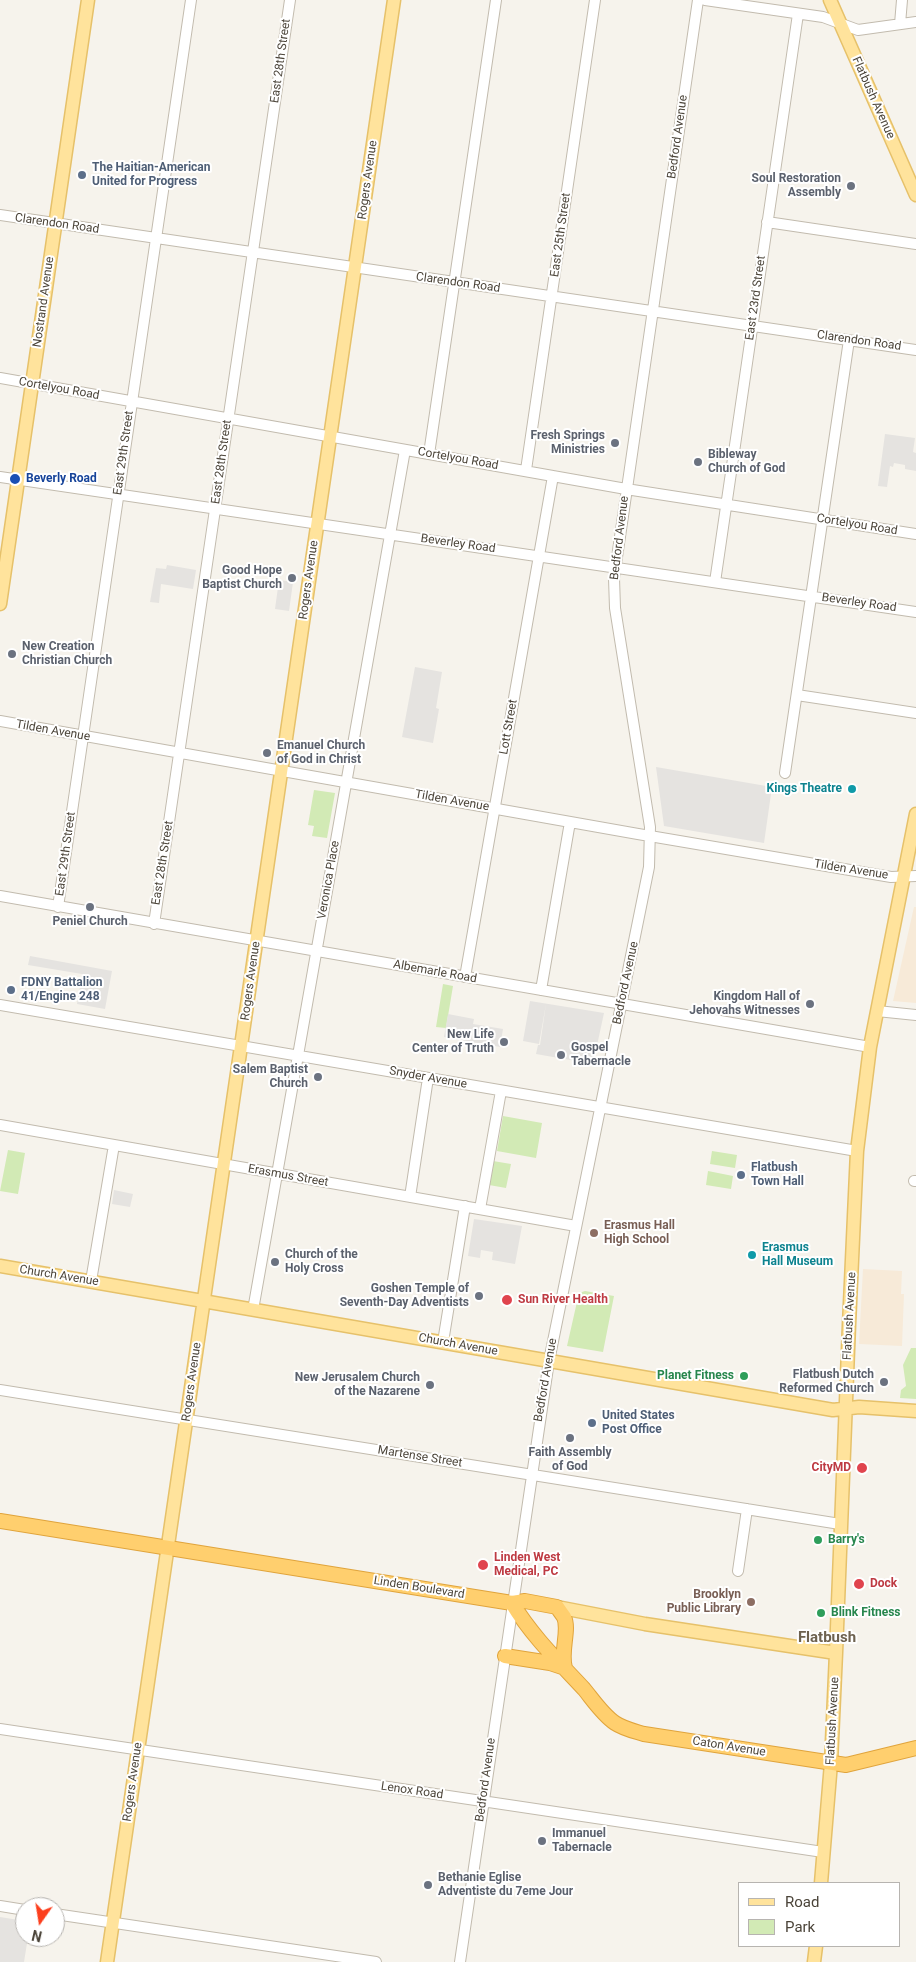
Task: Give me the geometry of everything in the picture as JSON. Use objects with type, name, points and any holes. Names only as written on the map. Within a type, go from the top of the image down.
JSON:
[{"type":"highway","name":"Linden Boulevard","points":[[0,1521],[512,1603],[525,1601],[557,1607]]},
{"type":"highway","name":"Caton Avenue","points":[[512,1603],[522,1619],[550,1654],[614,1722],[628,1730],[846,1765],[916,1748]]},
{"type":"highway","points":[[505,1656],[550,1663],[565,1668],[562,1652],[566,1627],[564,1617],[557,1607]]},
{"type":"main road","name":"Nostrand Avenue","points":[[0,604],[88,0]]},
{"type":"main road","name":"Rogers Avenue","points":[[107,1962],[394,0]]},
{"type":"main road","name":"Flatbush Avenue","points":[[830,0],[916,195]]},
{"type":"main road","name":"Flatbush Avenue","points":[[821,1882],[831,1763],[857,1151],[870,1047],[910,877],[916,814]]},
{"type":"main road","name":"Church Avenue","points":[[0,1266],[833,1410],[859,1407],[916,1411]]},
{"type":"main road","name":"Linden Boulevard","points":[[557,1607],[645,1624],[836,1653]]},
{"type":"main road","points":[[814,1962],[816,1947]]},
{"type":"street","name":"East 29th Street","points":[[58,907],[191,0]]},
{"type":"street","name":"East 28th Street","points":[[154,924],[290,0]]},
{"type":"street","points":[[430,454],[496,0]]},
{"type":"street","name":"East 25th Street","points":[[526,470],[595,0]]},
{"type":"street","name":"Bedford Avenue","points":[[460,1962],[530,1474],[549,1361],[650,858],[650,836],[615,608],[615,567],[698,0]]},
{"type":"street","points":[[705,0],[824,17],[858,30],[916,22]]},
{"type":"street","points":[[900,24],[902,0]]},
{"type":"street","name":"East 23rd Street","points":[[715,582],[798,14]]},
{"type":"street","name":"Clarendon Road","points":[[0,215],[916,350]]},
{"type":"street","points":[[767,222],[916,244]]},
{"type":"street","points":[[785,773],[848,340]]},
{"type":"street","name":"Cortelyou Road","points":[[0,378],[626,489],[916,534]]},
{"type":"street","name":"Veronica Place","points":[[253,1310],[405,450]]},
{"type":"street","name":"Lott Street","points":[[465,977],[553,476]]},
{"type":"street","name":"Beverley Road","points":[[0,477],[916,612]]},
{"type":"street","points":[[797,695],[916,713]]},
{"type":"street","name":"Tilden Avenue","points":[[0,721],[882,876],[910,877]]},
{"type":"street","points":[[540,990],[570,822]]},
{"type":"street","name":"Albemarle Road","points":[[0,896],[870,1047]]},
{"type":"street","name":"Snyder Avenue","points":[[0,1005],[857,1151]]},
{"type":"street","points":[[877,1012],[916,1015]]},
{"type":"street","points":[[410,1197],[428,1078]]},
{"type":"street","points":[[480,1209],[501,1091]]},
{"type":"street","name":"Erasmus Street","points":[[0,1125],[576,1226]]},
{"type":"street","points":[[92,1281],[114,1145]]},
{"type":"street","points":[[443,1342],[465,1206]]},
{"type":"street","name":"Martense Street","points":[[0,1390],[840,1524]]},
{"type":"street","points":[[738,1571],[747,1509]]},
{"type":"street","name":"Lenox Road","points":[[0,1729],[823,1852]]},
{"type":"street","points":[[0,1906],[15,1908]]},
{"type":"street","points":[[65,1916],[376,1962]]},
{"type":"shaded area","points":[[885,434],[915,438],[913,452],[916,453],[916,471],[905,469],[905,465],[894,463],[893,467],[890,466],[887,487],[878,486]]},
{"type":"shaded area","points":[[167,565],[196,570],[193,589],[161,584],[159,603],[150,602],[156,568],[166,569]]},
{"type":"shaded area","points":[[279,580],[293,582],[289,611],[275,609]]},
{"type":"shaded area","points":[[415,667],[442,672],[436,708],[439,709],[433,743],[402,737]]},
{"type":"shaded area","points":[[656,767],[772,787],[764,843],[664,826]]},
{"type":"shaded area","points":[[914,907],[916,907],[916,1003],[893,1001]]},
{"type":"shaded area","points":[[30,956],[112,971],[105,1009],[77,1004],[82,974],[28,965]]},
{"type":"shaded area","points":[[530,1001],[604,1013],[593,1064],[536,1054],[538,1045],[540,1045],[546,1004],[539,1044],[523,1041]]},
{"type":"shaded area","points":[[448,1014],[474,1019],[473,1024],[503,1029],[500,1047],[444,1037]]},
{"type":"shaded area","points":[[114,1190],[133,1194],[130,1207],[112,1204]]},
{"type":"shaded area","points":[[474,1219],[522,1226],[515,1264],[492,1260],[493,1252],[481,1250],[480,1258],[468,1256]]},
{"type":"shaded area","points":[[863,1269],[902,1271],[901,1294],[904,1294],[902,1346],[859,1344]]},
{"type":"shaded area","points":[[0,1917],[15,1919],[15,1947],[26,1947],[24,1962],[0,1962]]},
{"type":"green space","points":[[314,790],[335,793],[327,838],[312,836],[314,826],[308,825]]},
{"type":"green space","points":[[443,984],[453,986],[446,1028],[436,1027]]},
{"type":"green space","points":[[503,1116],[542,1123],[536,1158],[497,1151]]},
{"type":"green space","points":[[8,1150],[25,1153],[18,1194],[0,1191]]},
{"type":"green space","points":[[712,1151],[737,1155],[735,1168],[710,1164]]},
{"type":"green space","points":[[493,1161],[511,1164],[506,1188],[489,1185]]},
{"type":"green space","points":[[708,1171],[733,1176],[731,1189],[706,1185]]},
{"type":"green space","points":[[585,1291],[614,1296],[603,1352],[567,1346],[579,1293]]},
{"type":"green space","points":[[911,1348],[916,1348],[916,1399],[900,1398],[901,1390],[906,1386],[903,1365]]},
{"type":"place","name":"The Haitian-American United for Progress","points":[[82,175]]},
{"type":"place","name":"Soul Restoration Assembly","points":[[851,186]]},
{"type":"place","name":"Fresh Springs Ministries","points":[[615,443]]},
{"type":"place","name":"Bibleway Church of God","points":[[698,462]]},
{"type":"place","name":"Beverly Road","points":[[15,479]]},
{"type":"place","name":"Good Hope Baptist Church","points":[[292,578]]},
{"type":"place","name":"New Creation Christian Church","points":[[12,654]]},
{"type":"place","name":"Emanuel Church of God in Christ","points":[[267,753]]},
{"type":"place","name":"Kings Theatre","points":[[852,789]]},
{"type":"place","name":"Peniel Church","points":[[90,907]]},
{"type":"place","name":"FDNY Battalion 41/Engine 248","points":[[11,990]]},
{"type":"place","name":"Kingdom Hall of Jehovahs Witnesses","points":[[810,1004]]},
{"type":"place","name":"New Life Center of Truth","points":[[504,1042]]},
{"type":"place","name":"Gospel Tabernacle","points":[[561,1055]]},
{"type":"place","name":"Salem Baptist Church","points":[[318,1077]]},
{"type":"place","name":"Flatbush Town Hall","points":[[741,1175]]},
{"type":"place","name":"Erasmus Hall High School","points":[[594,1233]]},
{"type":"place","name":"Erasmus Hall Museum","points":[[752,1255]]},
{"type":"place","name":"Church of the Holy Cross","points":[[275,1262]]},
{"type":"place","name":"Goshen Temple of Seventh-Day Adventists","points":[[479,1296]]},
{"type":"place","name":"Sun River Health","points":[[507,1300]]},
{"type":"place","name":"Planet Fitness","points":[[744,1376]]},
{"type":"place","name":"Flatbush Dutch Reformed Church","points":[[884,1382]]},
{"type":"place","name":"New Jerusalem Church of the Nazarene","points":[[430,1385]]},
{"type":"place","name":"United States Post Office","points":[[592,1423]]},
{"type":"place","name":"Faith Assembly of God","points":[[570,1438]]},
{"type":"place","name":"CityMD","points":[[862,1468]]},
{"type":"place","name":"Barry's","points":[[818,1540]]},
{"type":"place","name":"Linden West Medical, PC","points":[[483,1565]]},
{"type":"place","name":"Dock","points":[[859,1584]]},
{"type":"place","name":"Brooklyn Public Library","points":[[751,1602]]},
{"type":"place","name":"Blink Fitness","points":[[821,1613]]},
{"type":"place","name":"Immanuel Tabernacle","points":[[542,1841]]},
{"type":"place","name":"Bethanie Eglise Adventiste du 7eme Jour","points":[[428,1885]]},
{"type":"district","name":"Flatbush","points":[[827,1638]]}]
